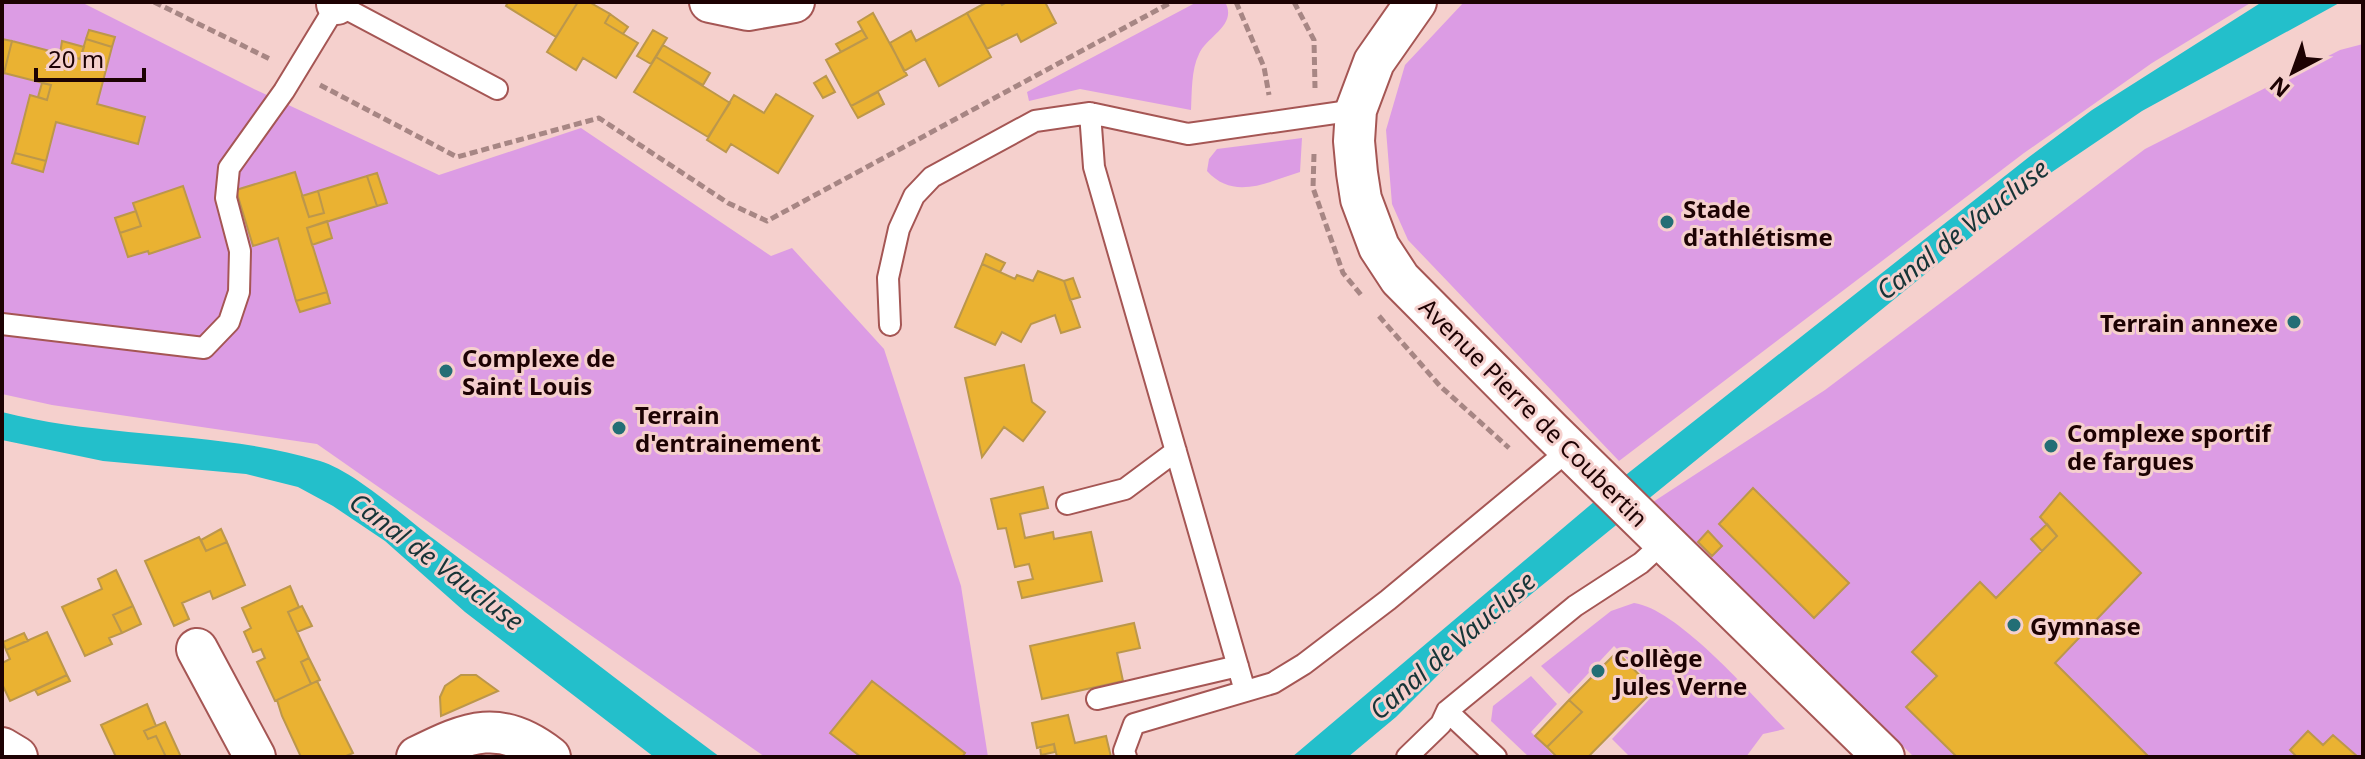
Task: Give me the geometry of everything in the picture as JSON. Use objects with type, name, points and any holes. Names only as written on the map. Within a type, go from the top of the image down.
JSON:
[{"type":"street","points":[[710,2],[748,10],[794,2]]},
{"type":"street","name":"Avenue Pierre de Coubertin","points":[[1416,2],[1374,62],[1356,110],[1357,173],[1365,211],[1379,247],[1400,279],[1884,757]]},
{"type":"street","points":[[197,649],[255,757]]},
{"type":"street","points":[[417,757],[456,738],[477,732],[500,732],[528,741],[550,757]]},
{"type":"street","points":[[2,748],[17,757]]},
{"type":"lane","points":[[2,324],[204,348],[229,322],[239,292],[240,251],[226,198],[229,168],[296,72],[338,3],[497,89]]},
{"type":"lane","points":[[890,325],[888,278],[899,229],[914,196],[932,177],[1035,121],[1090,113],[1188,134],[1356,110]]},
{"type":"lane","points":[[1090,113],[1094,167],[1245,691]]},
{"type":"lane","points":[[1126,757],[1124,751],[1134,724],[1273,683],[1304,664],[1388,600],[1570,449]]},
{"type":"lane","points":[[1067,504],[1125,489],[1176,451]]},
{"type":"lane","points":[[1407,757],[1441,724],[1447,711],[1575,606],[1641,563],[1665,541]]},
{"type":"lane","points":[[1097,699],[1238,666]]},
{"type":"lane","points":[[1447,711],[1496,757]]},
{"type":"path","points":[[154,2],[457,157],[599,118],[728,203],[767,221],[1172,2]]},
{"type":"path","points":[[1236,2],[1264,67],[1277,123]]},
{"type":"shaded area","name":"Complexe de Saint Louis","points":[[2,2],[81,2],[254,89],[439,175],[581,128],[771,256],[792,248],[884,349],[961,586],[988,757],[765,757],[317,444],[52,405],[2,394]]},
{"type":"shaded area","points":[[1197,2],[1225,2],[1228,17],[1196,60],[1191,110],[1080,89],[1029,101],[1027,92]]},
{"type":"shaded area","name":"Stade d'athlétisme","points":[[1464,2],[2252,2],[2152,63],[2024,153],[1619,461],[1408,240],[1392,204],[1386,130],[1405,65]]},
{"type":"shaded area","name":"Complexe sportif de fargues","points":[[2363,44],[2363,757],[1914,757],[1653,502],[1825,390],[2145,149],[2340,50]]},
{"type":"shaded area","points":[[1302,138],[1300,172],[1263,184],[1240,187],[1217,180],[1207,171],[1209,159],[1217,149]]},
{"type":"shaded area","points":[[1634,603],[1652,609],[1693,637],[1785,729],[1763,734],[1746,757],[1630,757],[1612,739],[1658,690],[1614,646],[1569,694],[1541,666],[1611,611]]},
{"type":"shaded area","points":[[1531,676],[1557,704],[1531,732],[1555,757],[1529,757],[1491,721],[1493,706]]},
{"type":"water","name":"Canal de Vaucluse","points":[[2262,2],[2341,2],[2142,111],[2046,176],[1466,647],[1396,717],[1348,757],[1292,757],[1627,474],[2029,157],[2092,110]]},
{"type":"water","name":"Canal de Vaucluse","points":[[2,412],[81,427],[241,444],[281,451],[334,467],[379,496],[720,757],[654,757],[465,612],[385,541],[298,487],[246,474],[103,461],[2,440]]},
{"type":"building","points":[[508,2],[578,2],[556,37],[506,6]]},
{"type":"building","points":[[578,2],[589,2],[610,14],[605,23],[638,43],[616,78],[583,58],[576,70],[547,52]]},
{"type":"building","points":[[987,2],[1000,2],[1002,5],[1007,2],[1045,2],[1056,23],[1021,42],[1017,34],[987,49],[967,13]]},
{"type":"building","points":[[873,13],[907,75],[851,106],[826,60],[867,38],[858,22]]},
{"type":"building","points":[[967,13],[991,57],[939,86],[925,59],[904,71],[890,43],[911,31],[916,41]]},
{"type":"building","points":[[610,14],[628,27],[623,34],[605,23]]},
{"type":"building","points":[[89,30],[115,37],[112,47],[86,39]]},
{"type":"building","points":[[653,30],[667,38],[651,64],[637,56]]},
{"type":"building","points":[[862,30],[867,38],[841,52],[836,44]]},
{"type":"building","points":[[2,39],[12,41],[4,73],[2,72]]},
{"type":"building","points":[[86,39],[112,47],[97,104],[145,117],[138,144],[56,122],[46,161],[15,153],[30,95],[47,100],[51,85],[4,73],[12,41],[80,59]]},
{"type":"building","points":[[62,41],[84,47],[80,59],[60,54]]},
{"type":"building","points":[[663,45],[710,73],[703,85],[656,57]]},
{"type":"building","points":[[656,57],[730,103],[708,137],[634,92]]},
{"type":"building","points":[[826,76],[835,92],[823,98],[814,83]]},
{"type":"building","points":[[42,83],[51,85],[47,100],[38,97]]},
{"type":"building","points":[[878,92],[884,104],[858,118],[851,106]]},
{"type":"building","points":[[776,94],[813,116],[778,173],[731,144],[726,152],[707,140],[734,95],[764,113]]},
{"type":"building","points":[[15,153],[46,161],[43,172],[12,163]]},
{"type":"building","points":[[295,172],[309,217],[324,213],[318,191],[367,176],[377,206],[307,228],[327,292],[296,301],[278,238],[253,246],[236,190]]},
{"type":"building","points":[[377,173],[387,203],[377,206],[367,176]]},
{"type":"building","points":[[183,186],[200,237],[149,254],[148,251],[128,257],[120,233],[141,226],[133,203]]},
{"type":"building","points":[[318,191],[324,213],[309,217],[302,196]]},
{"type":"building","points":[[136,211],[141,226],[120,233],[115,218]]},
{"type":"building","points":[[327,221],[332,238],[312,245],[307,228]]},
{"type":"building","points":[[986,254],[1005,263],[1000,272],[982,264]]},
{"type":"building","points":[[982,264],[1015,279],[1017,275],[1033,281],[1038,271],[1064,281],[1080,327],[1061,333],[1055,315],[1031,324],[1021,342],[1002,332],[995,345],[955,327]]},
{"type":"building","points":[[1073,278],[1080,297],[1070,300],[1064,281]]},
{"type":"building","points":[[327,292],[330,303],[300,312],[296,301]]},
{"type":"building","points":[[1024,365],[1032,402],[1045,412],[1023,441],[1004,427],[982,457],[965,378]]},
{"type":"building","points":[[1043,487],[1048,508],[1020,514],[1025,538],[1053,532],[1054,539],[1091,532],[1102,581],[1022,598],[1018,582],[1033,579],[1029,564],[1015,567],[1006,528],[998,529],[991,499]]},
{"type":"building","points":[[1753,488],[1849,583],[1814,618],[1719,524]]},
{"type":"building","name":"Gymnase","points":[[2060,493],[2141,573],[2055,663],[2149,757],[1957,757],[1906,707],[1937,676],[1912,652],[1980,582],[1996,598],[2057,536],[2040,517]]},
{"type":"building","points":[[2047,524],[2057,536],[2042,551],[2031,539]]},
{"type":"building","points":[[221,529],[227,542],[206,551],[201,540]]},
{"type":"building","points":[[1708,531],[1722,546],[1712,556],[1698,542]]},
{"type":"building","points":[[199,537],[206,551],[227,542],[245,585],[213,599],[210,591],[182,603],[189,619],[174,626],[145,561]]},
{"type":"building","points":[[116,570],[133,606],[113,615],[122,633],[109,638],[112,644],[85,656],[62,607],[102,589],[98,579]]},
{"type":"building","points":[[290,586],[299,607],[288,612],[309,658],[301,662],[311,684],[275,701],[257,662],[265,658],[261,649],[253,652],[244,632],[251,628],[242,608]]},
{"type":"building","points":[[133,606],[141,624],[122,633],[113,615]]},
{"type":"building","points":[[302,606],[312,626],[297,632],[288,612]]},
{"type":"building","points":[[1134,623],[1140,648],[1117,653],[1123,681],[1042,699],[1030,646]]},
{"type":"building","points":[[47,632],[67,675],[10,701],[2,684],[2,663],[10,659],[6,650]]},
{"type":"building","points":[[24,633],[28,641],[6,650],[3,642]]},
{"type":"building","points":[[1617,652],[1654,690],[1588,757],[1557,757],[1547,747],[1582,712],[1569,700]]},
{"type":"building","points":[[309,658],[320,680],[311,684],[301,662]]},
{"type":"building","points":[[67,675],[70,681],[38,695],[35,690]]},
{"type":"building","points":[[461,675],[476,675],[498,691],[441,716],[440,697],[445,686]]},
{"type":"building","points":[[317,681],[353,753],[344,757],[301,757],[282,716],[277,700]]},
{"type":"building","points":[[872,681],[965,753],[962,757],[861,757],[830,733]]},
{"type":"building","points":[[1569,700],[1582,712],[1547,747],[1535,736]]},
{"type":"building","points":[[147,704],[156,726],[144,731],[148,739],[156,736],[166,757],[116,757],[101,725]]},
{"type":"building","points":[[1068,715],[1075,743],[1106,736],[1111,757],[1057,757],[1054,744],[1037,748],[1032,723]]},
{"type":"building","points":[[165,722],[181,757],[166,757],[156,736],[148,739],[144,731]]},
{"type":"building","points":[[2308,731],[2323,745],[2333,735],[2358,757],[2297,757],[2290,750]]},
{"type":"building","points":[[1054,744],[1055,752],[1041,755],[1040,747]]},
{"type":"place","name":"Stade d'athlétisme","points":[[1667,222]]},
{"type":"place","name":"Terrain annexe","points":[[2294,322]]},
{"type":"place","name":"Complexe de Saint Louis","points":[[446,371]]},
{"type":"place","name":"Terrain d'entrainement","points":[[619,428]]},
{"type":"place","name":"Complexe sportif de fargues","points":[[2051,446]]},
{"type":"place","name":"Gymnase","points":[[2014,625]]},
{"type":"place","name":"Collège Jules Verne","points":[[1598,671]]}]
